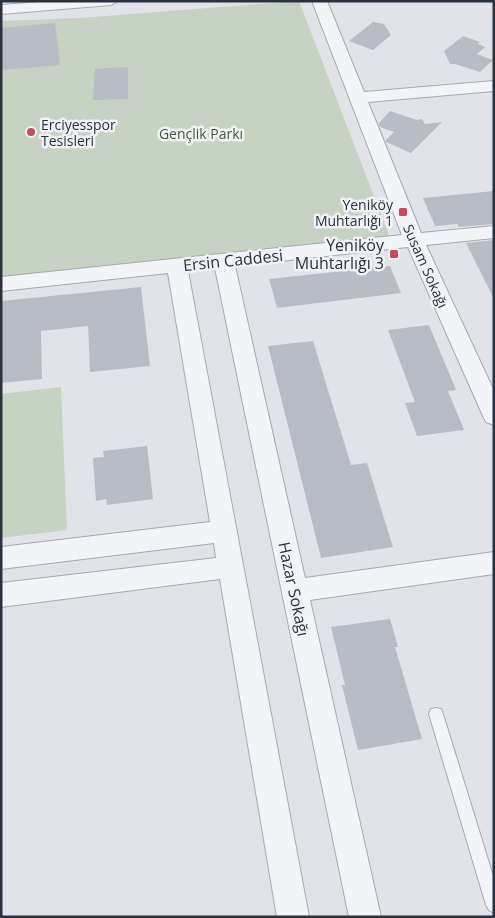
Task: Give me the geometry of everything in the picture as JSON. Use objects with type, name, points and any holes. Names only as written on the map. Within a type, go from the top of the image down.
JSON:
[{"type":"street","points":[[1,10],[55,3],[111,1]]},
{"type":"street","name":"Susam Sokağı","points":[[319,1],[414,240],[494,416]]},
{"type":"street","points":[[358,98],[494,86]]},
{"type":"street","name":"Ersin Caddesi","points":[[1,284],[494,232]]},
{"type":"street","name":"Hazar Sokağı","points":[[224,261],[364,917]]},
{"type":"street","points":[[177,266],[293,917]]},
{"type":"street","points":[[1,558],[224,531]]},
{"type":"street","points":[[295,591],[494,562]]},
{"type":"street","points":[[1,595],[230,567]]},
{"type":"lane","points":[[436,714],[494,905]]},
{"type":"green space","name":"Gençlik Parkı","points":[[299,1],[390,238],[1,278],[1,21],[80,18]]},
{"type":"green space","points":[[61,387],[67,530],[1,538],[1,394]]},
{"type":"building","points":[[373,22],[384,24],[391,35],[373,50],[349,41]]},
{"type":"building","points":[[55,23],[60,65],[1,70],[1,28]]},
{"type":"building","points":[[463,36],[480,42],[478,44],[485,47],[477,54],[493,60],[480,72],[450,64],[444,51]]},
{"type":"building","points":[[128,67],[128,99],[93,100],[95,69]]},
{"type":"building","points":[[390,111],[417,120],[422,119],[425,124],[442,122],[411,153],[386,142],[394,132],[380,127],[379,123]]},
{"type":"building","points":[[494,191],[494,224],[459,227],[457,224],[435,226],[423,198]]},
{"type":"building","points":[[494,240],[494,299],[466,243]]},
{"type":"building","points":[[390,266],[401,293],[277,308],[269,279]]},
{"type":"building","points":[[141,287],[150,366],[90,372],[88,326],[41,331],[42,379],[1,383],[1,301]]},
{"type":"building","points":[[429,325],[456,390],[448,391],[464,430],[417,436],[405,403],[415,402],[388,330]]},
{"type":"building","points":[[313,341],[351,465],[367,463],[393,547],[321,558],[268,346]]},
{"type":"building","points":[[147,446],[153,499],[107,505],[106,499],[96,501],[93,458],[104,457],[103,451]]},
{"type":"building","points":[[390,619],[398,647],[395,647],[422,739],[358,750],[342,685],[345,685],[331,627]]},
{"type":"place","name":"Erciyesspor Tesisleri","points":[[31,132]]},
{"type":"place","name":"Yeniköy Muhtarlığı 1","points":[[403,212]]},
{"type":"place","name":"Yeniköy Muhtarlığı 3","points":[[394,254]]}]
